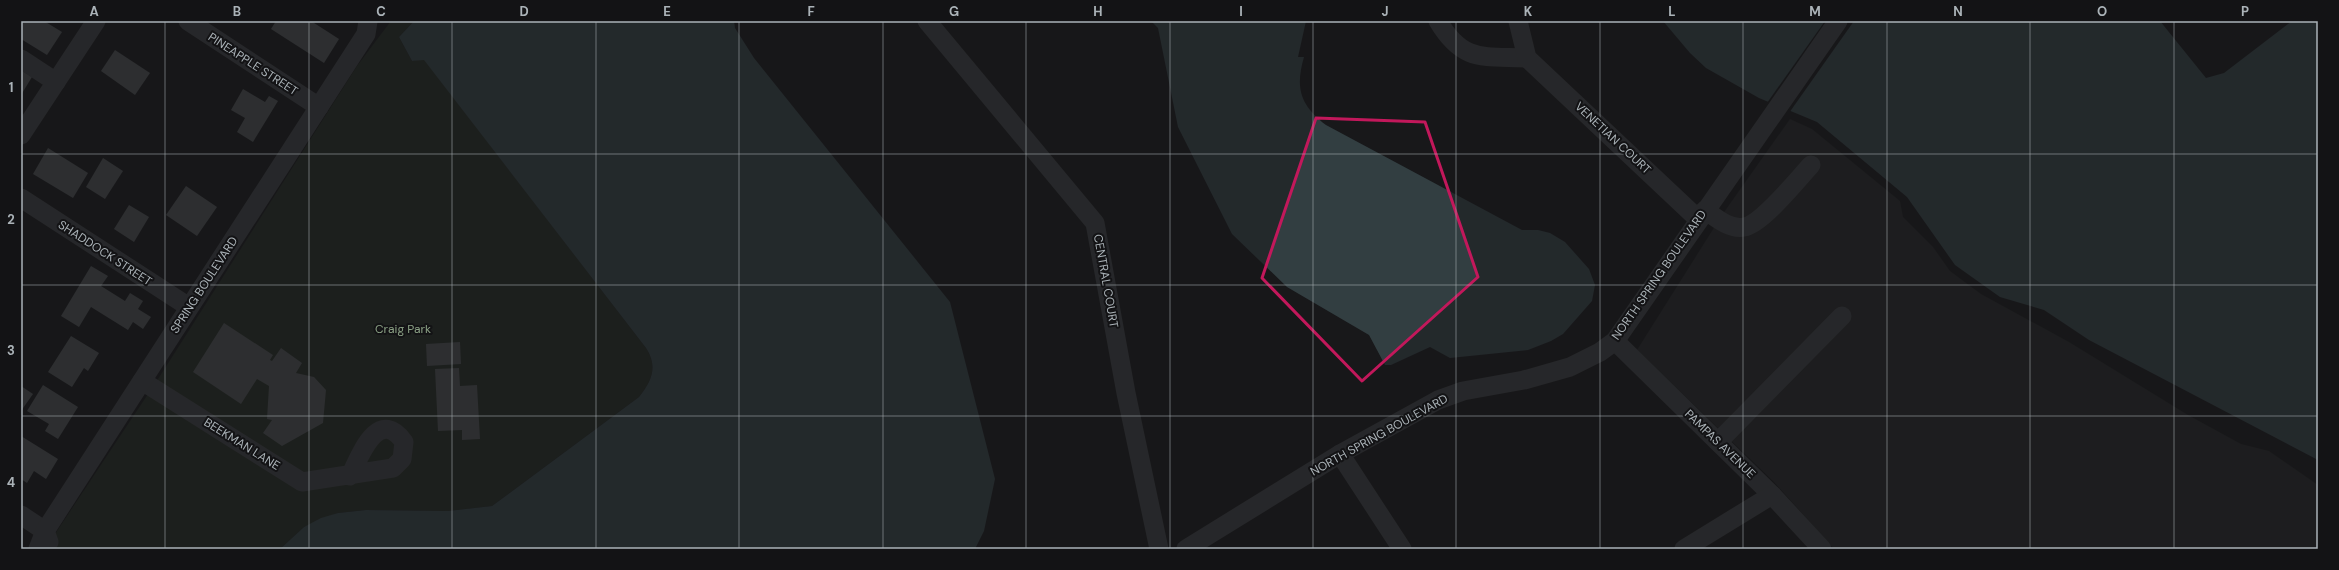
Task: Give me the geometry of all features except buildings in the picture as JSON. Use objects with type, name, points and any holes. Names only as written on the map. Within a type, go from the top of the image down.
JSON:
[{"type":"street","points":[[21,135],[96,21]]},
{"type":"street","name":"PINEAPPLE STREET","points":[[188,21],[319,107]]},
{"type":"street","name":"SPRING BOULEVARD","points":[[38,549],[45,531],[366,34],[368,21]]},
{"type":"street","name":"CENTRAL COURT","points":[[927,21],[1095,223],[1126,393],[1159,549]]},
{"type":"street","points":[[1438,21],[1449,39],[1468,54],[1527,58],[1518,21]]},
{"type":"street","name":"NORTH SPRING BOULEVARD","points":[[1186,549],[1340,454],[1438,400],[1463,391],[1524,380],[1570,367],[1600,352],[1615,341],[1838,21]]},
{"type":"street","name":"VENETIAN COURT","points":[[1527,58],[1702,215],[1726,224],[1743,228],[1757,222],[1811,165]]},
{"type":"street","points":[[21,59],[56,82]]},
{"type":"street","name":"SHADDOCK STREET","points":[[21,198],[189,307]]},
{"type":"street","points":[[1718,442],[1842,316]]},
{"type":"street","name":"PAMPAS AVENUE","points":[[1615,341],[1772,495],[1822,549]]},
{"type":"street","name":"BEEKMAN LANE","points":[[142,381],[302,482],[350,476]]},
{"type":"street","points":[[1340,454],[1402,549]]},
{"type":"street","points":[[1684,549],[1772,495]]},
{"type":"street","points":[[21,515],[45,531],[52,549]]},
{"type":"highlighted area","points":[[1316,118],[1425,122],[1478,277],[1362,381],[1262,278]]},
{"type":"shaded area","points":[[414,21],[734,21],[735,28],[754,58],[950,302],[995,479],[984,531],[975,549],[280,549],[304,527],[321,518],[338,513],[366,510],[448,511],[492,506],[639,397],[644,391],[652,373],[652,361],[646,348],[424,60],[412,61],[399,37]]},
{"type":"shaded area","points":[[1151,21],[1306,21],[1298,57],[1304,57],[1301,68],[1300,87],[1305,103],[1317,118],[1326,125],[1522,230],[1538,230],[1550,233],[1565,242],[1589,269],[1595,285],[1592,301],[1563,334],[1551,341],[1528,350],[1450,358],[1430,347],[1391,365],[1385,365],[1369,335],[1287,287],[1232,234],[1178,127],[1158,28]]},
{"type":"shaded area","points":[[1663,21],[2160,21],[2206,78],[2224,73],[2292,21],[2318,21],[2318,460],[2089,340],[2044,310],[2000,297],[1955,265],[1907,197],[1817,122],[1759,98],[1706,68],[1690,53]]},
{"type":"shaded area","points":[[1790,119],[1812,129],[1900,201],[1903,217],[1933,247],[1950,271],[1981,294],[2069,342],[2188,415],[2241,444],[2269,451],[2318,485],[2318,549],[1834,549],[1774,482],[1637,350],[1722,215]]},
{"type":"green space","name":"Craig Park","points":[[391,21],[414,21],[399,37],[412,61],[424,59],[646,348],[652,361],[652,373],[644,391],[639,397],[492,506],[448,511],[366,510],[338,513],[304,527],[280,549],[48,549],[57,531],[160,376],[357,66]]},
{"type":"pier","points":[[1825,21],[1854,21],[1789,113],[1767,103]]}]
